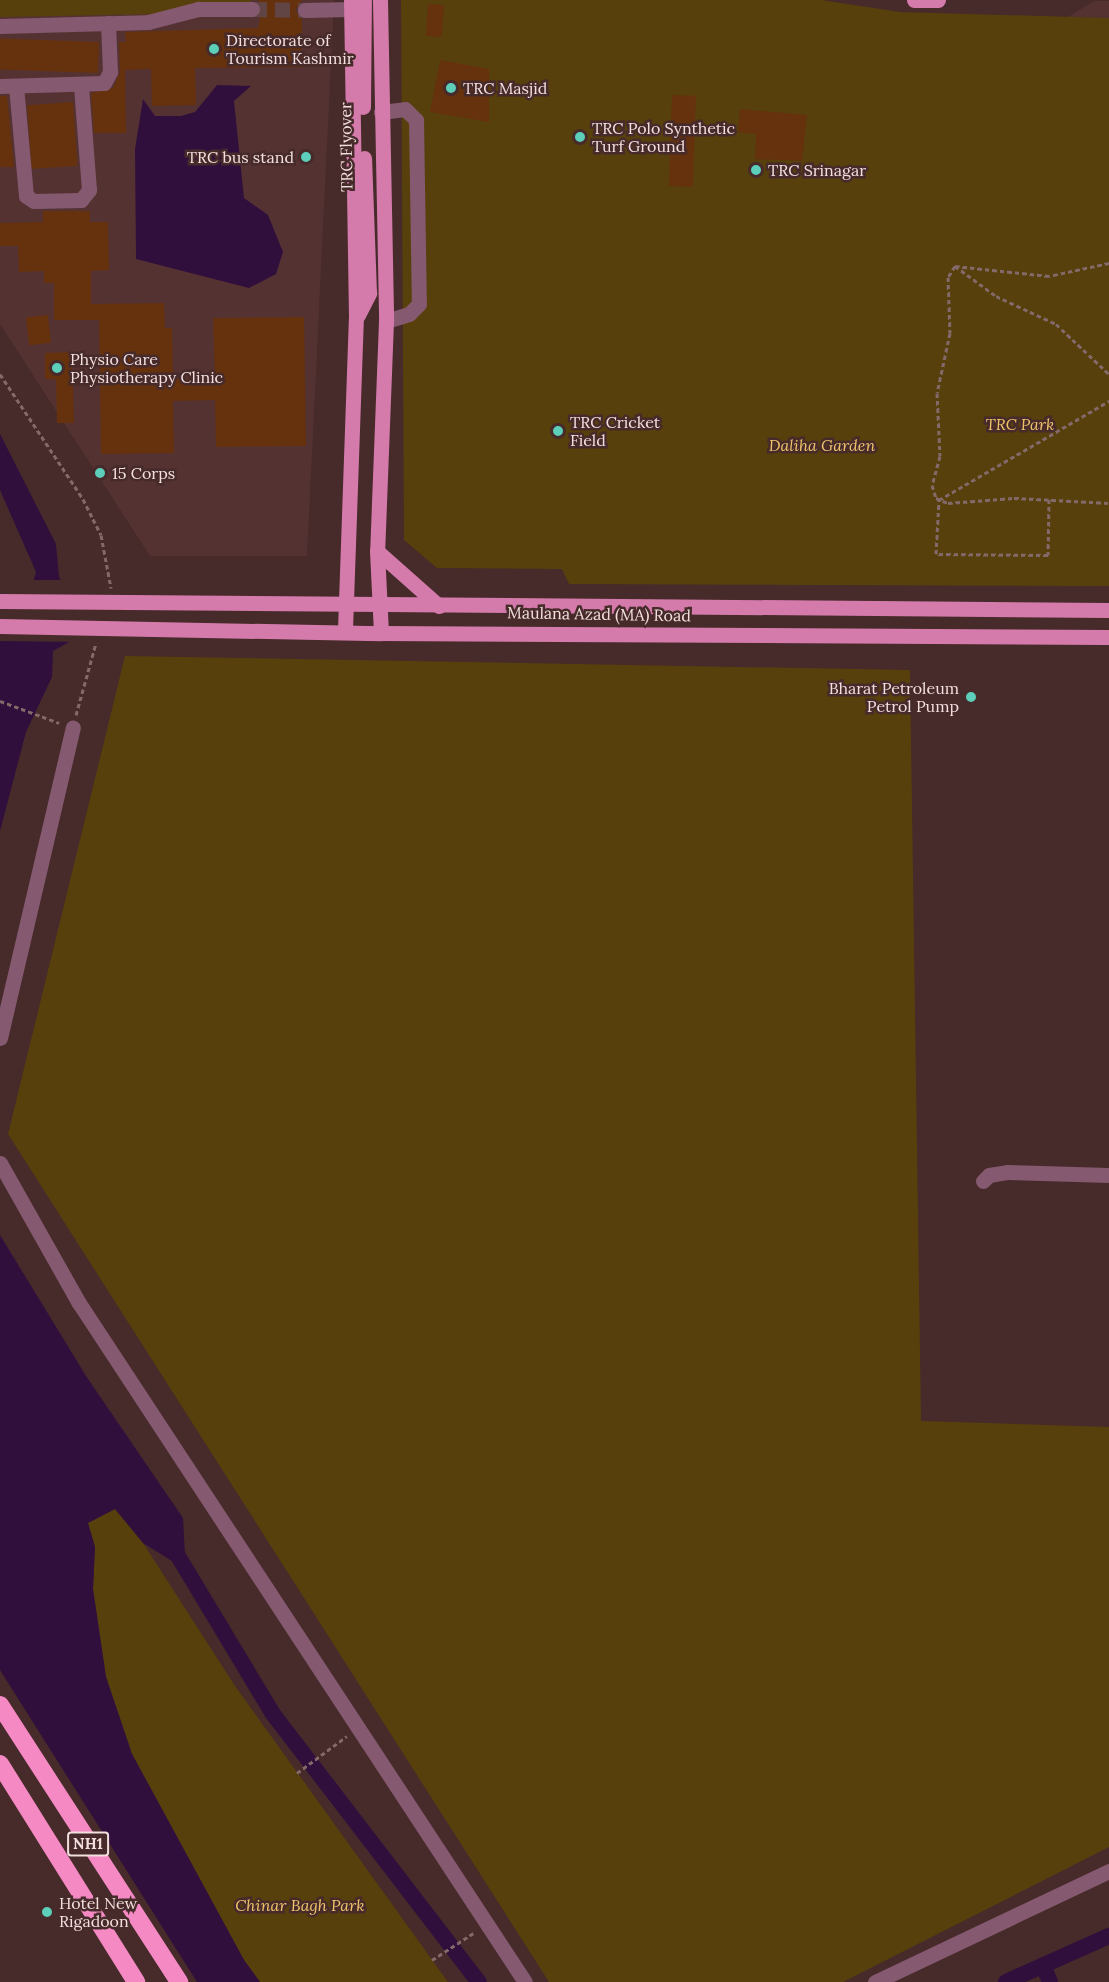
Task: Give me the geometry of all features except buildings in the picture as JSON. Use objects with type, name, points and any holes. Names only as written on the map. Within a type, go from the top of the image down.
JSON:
[{"type":"highway","name":"NH1","points":[[0,1705],[178,1982]]},
{"type":"highway","name":"NH1","points":[[0,1764],[136,1982]]},
{"type":"highway","points":[[44,1836],[72,1819]]},
{"type":"main road","points":[[380,0],[386,319],[377,551],[381,633]]},
{"type":"main road","points":[[914,0],[938,0]]},
{"type":"main road","points":[[345,630],[356,317],[355,3]]},
{"type":"main road","name":"TRC Flyover","points":[[355,3],[369,274],[369,293],[356,317]]},
{"type":"main road","points":[[369,293],[386,319]]},
{"type":"main road","points":[[377,551],[439,606]]},
{"type":"main road","name":"Maulana Azad (MA) Road","points":[[0,601],[379,607],[1109,610]]},
{"type":"main road","name":"Maulana Azad (MA) Road","points":[[0,626],[345,630],[381,633],[1109,637]]},
{"type":"lane","points":[[313,6],[355,3]]},
{"type":"lane","points":[[0,26],[160,21],[198,9],[252,9]]},
{"type":"lane","points":[[0,86],[99,84],[109,78],[108,23]]},
{"type":"lane","points":[[16,86],[26,196],[34,201],[81,200],[89,190],[81,85]]},
{"type":"lane","points":[[381,112],[405,110],[416,120],[419,304],[409,314],[386,319]]},
{"type":"lane","points":[[0,1038],[73,728]]},
{"type":"lane","points":[[0,1162],[79,1303],[525,1982]]},
{"type":"lane","points":[[983,1181],[990,1175],[1007,1172],[1109,1175]]},
{"type":"lane","points":[[875,1982],[1109,1871]]},
{"type":"path","points":[[955,266],[1049,276],[1109,263]]},
{"type":"path","points":[[955,266],[996,296],[1056,324],[1109,374]]},
{"type":"path","points":[[955,266],[948,277],[950,333],[937,393],[940,456],[932,485],[933,493],[939,500],[948,503],[1049,499],[1109,504]]},
{"type":"path","points":[[0,374],[46,440],[101,535],[109,565],[112,603]]},
{"type":"path","points":[[939,500],[1109,401]]},
{"type":"path","points":[[939,500],[936,554],[1047,555],[1049,499]]},
{"type":"path","points":[[73,728],[94,627]]},
{"type":"path","points":[[0,701],[56,721]]},
{"type":"path","points":[[297,1773],[358,1728]]},
{"type":"path","points":[[432,1960],[487,1925]]},
{"type":"shaded area","points":[[0,0],[334,0],[307,556],[150,556],[0,324]]},
{"type":"shaded area","points":[[1094,1],[1109,1],[1109,18],[1068,17]]},
{"type":"shaded area","points":[[217,85],[251,86],[234,101],[244,198],[268,215],[283,252],[276,274],[249,288],[136,259],[135,149],[143,99],[155,116],[181,116],[195,112]]},
{"type":"shaded area","points":[[0,434],[56,544],[59,576],[80,636],[53,651],[52,677],[26,732],[0,831],[0,639],[18,636],[36,572],[0,490]]},
{"type":"shaded area","points":[[0,1235],[86,1376],[183,1518],[185,1555],[175,1563],[143,1543],[115,1509],[88,1523],[95,1547],[93,1589],[106,1677],[132,1754],[244,1960],[260,1982],[197,1982],[0,1670]]},
{"type":"green space","points":[[0,0],[251,0],[251,4],[159,14],[0,17]]},
{"type":"green space","name":"TRC Srinagar","points":[[401,0],[821,0],[900,12],[1109,18],[1109,586],[569,584],[562,569],[437,568],[404,540]]},
{"type":"green space","points":[[125,656],[910,670],[921,1421],[1109,1427],[1109,1847],[843,1982],[549,1982],[8,1134]]},
{"type":"green space","name":"Chinar Bagh Park","points":[[115,1509],[143,1543],[235,1686],[448,1982],[260,1982],[244,1960],[132,1754],[106,1677],[93,1589],[95,1547],[88,1523]]},
{"type":"pier","points":[[31,580],[64,580],[82,638],[75,642],[0,641],[0,636],[16,634]]},
{"type":"waterway","points":[[169,1541],[273,1714],[479,1982]]},
{"type":"waterway","points":[[1006,1982],[1109,1936]]},
{"type":"waterway","points":[[1043,1966],[1050,1982]]},
{"type":"tunnel","points":[[252,9],[305,10]]},
{"type":"place","name":"Directorate of Tourism Kashmir","points":[[214,49]]},
{"type":"place","name":"TRC Masjid","points":[[451,88]]},
{"type":"place","name":"TRC Polo Synthetic Turf Ground","points":[[580,137]]},
{"type":"place","name":"TRC bus stand","points":[[306,157]]},
{"type":"place","name":"TRC Srinagar","points":[[756,170]]},
{"type":"place","name":"Physio Care Physiotherapy Clinic","points":[[57,368]]},
{"type":"place","name":"TRC Cricket Field","points":[[558,431]]},
{"type":"place","name":"15 Corps","points":[[100,473]]},
{"type":"place","name":"Bharat Petroleum Petrol Pump","points":[[971,697]]},
{"type":"place","name":"Hotel New Rigadoon","points":[[47,1912]]},
{"type":"park label","name":"TRC Park","points":[[1020,424]]},
{"type":"park label","name":"Daliha Garden","points":[[822,445]]}]
